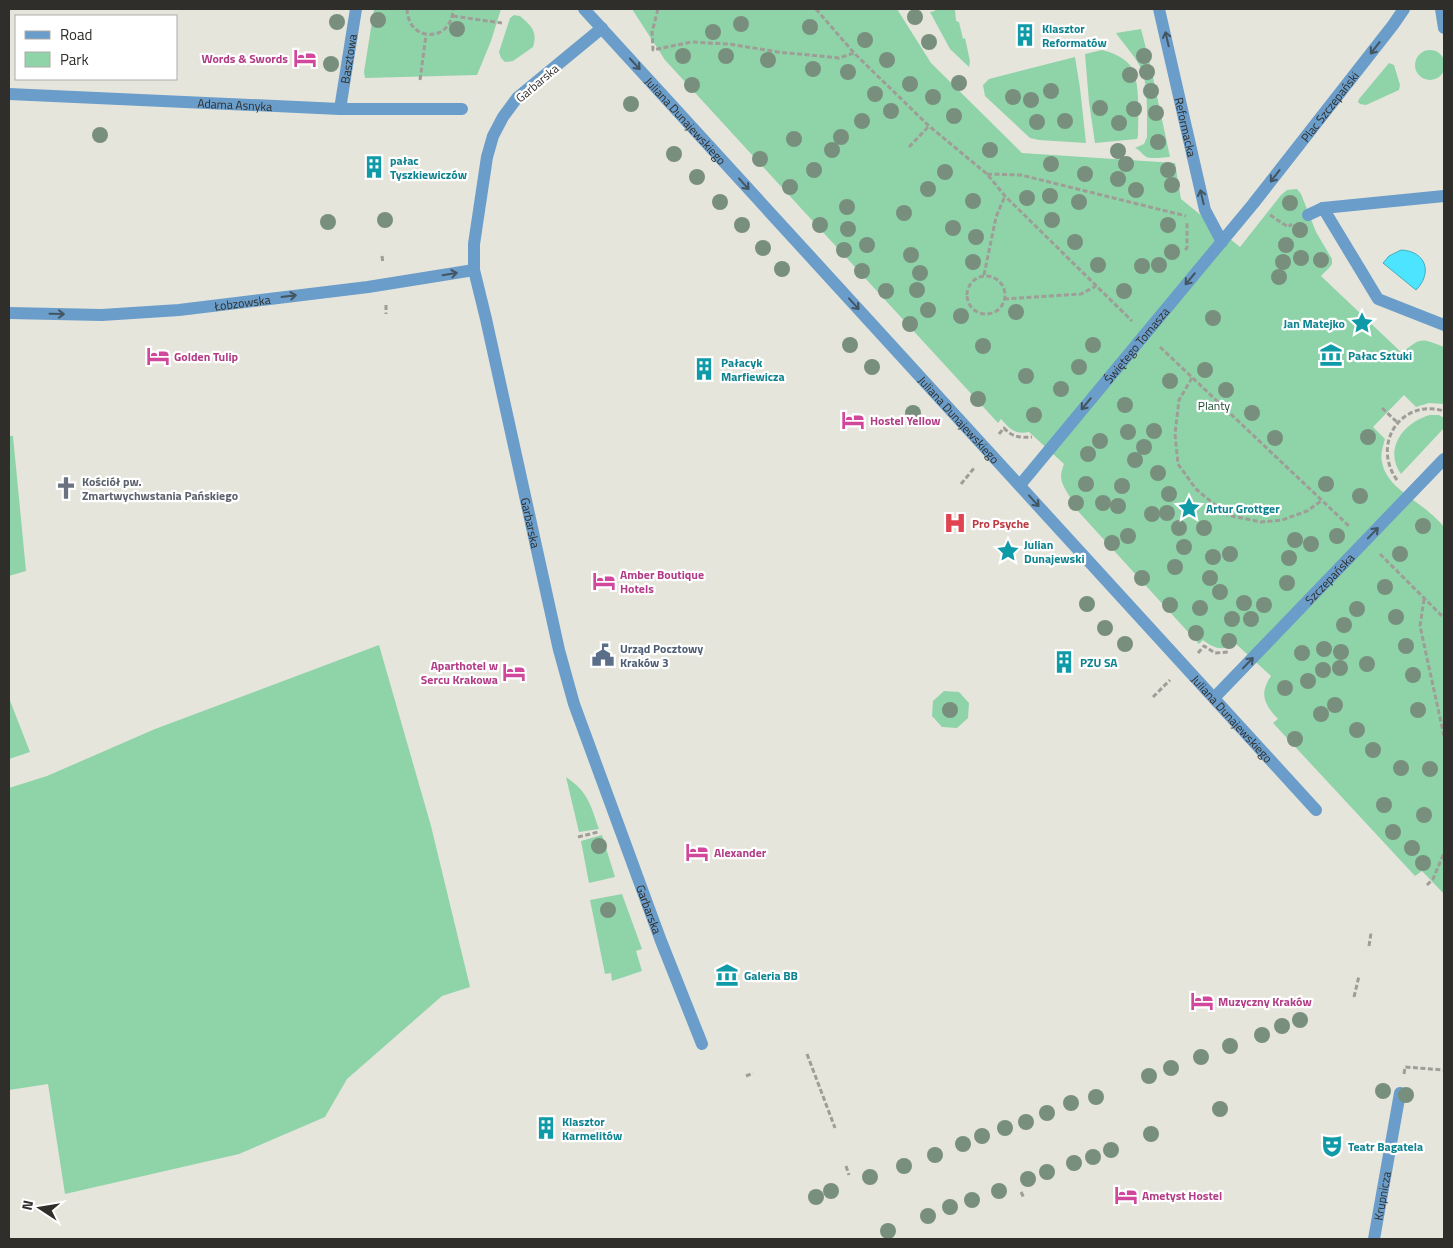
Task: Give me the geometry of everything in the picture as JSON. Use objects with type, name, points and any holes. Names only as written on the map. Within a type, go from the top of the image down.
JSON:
[{"type":"street","name":"Basztowa","points":[[340,109],[356,9]]},
{"type":"street","points":[[584,9],[602,28]]},
{"type":"street","name":"Reformacka","points":[[1159,9],[1205,210],[1222,242]]},
{"type":"street","name":"Plac Szczepański","points":[[1253,204],[1404,9]]},
{"type":"street","points":[[1441,9],[1444,28]]},
{"type":"street","name":"Garbarska","points":[[602,28],[517,98],[503,117],[493,136],[486,157],[474,244],[474,270],[559,650],[574,704],[657,932],[702,1044]]},
{"type":"street","name":"Juliana Dunajewskiego","points":[[602,28],[1316,810]]},
{"type":"street","name":"Adama Asnyka","points":[[9,94],[340,109],[462,109]]},
{"type":"street","points":[[1308,215],[1323,208],[1444,196]]},
{"type":"street","name":"Świętego Tomasza","points":[[1020,485],[1253,204]]},
{"type":"street","points":[[1323,208],[1378,299],[1444,325]]},
{"type":"street","name":"Łobzowska","points":[[9,313],[102,315],[179,310],[368,287],[474,270]]},
{"type":"street","name":"Szczepańska","points":[[1214,698],[1444,459]]},
{"type":"street","name":"Krupnicza","points":[[1374,1239],[1400,1093]]},
{"type":"path","points":[[407,9],[407,18],[410,24],[416,31],[426,35],[434,35],[444,31],[450,24],[453,9]]},
{"type":"path","points":[[658,9],[652,32],[653,50],[691,42],[729,44],[778,52],[839,58],[854,53]]},
{"type":"path","points":[[816,9],[854,53],[929,126],[987,174],[1005,196],[1096,286],[1366,541],[1444,618]]},
{"type":"path","points":[[453,16],[502,23]]},
{"type":"path","points":[[420,80],[426,35]]},
{"type":"path","points":[[909,147],[929,126]]},
{"type":"path","points":[[987,174],[1021,175],[1187,216],[1187,248],[1182,255]]},
{"type":"path","points":[[442,178],[452,178]]},
{"type":"path","points":[[984,275],[996,216],[1005,196]]},
{"type":"path","points":[[1253,204],[1288,227],[1308,215]]},
{"type":"path","points":[[382,256],[383,263]]},
{"type":"path","points":[[984,275],[999,280],[1004,288],[1004,299],[1001,307],[989,314],[980,313],[969,306],[966,297],[969,284],[976,278],[984,275]]},
{"type":"path","points":[[1004,299],[1081,294],[1096,286]]},
{"type":"path","points":[[386,302],[386,314]]},
{"type":"path","points":[[1126,328],[1137,313]]},
{"type":"path","points":[[1192,378],[1179,400],[1175,434],[1178,464],[1196,490],[1227,515],[1261,522],[1282,520],[1307,511],[1321,500]]},
{"type":"path","points":[[1382,408],[1398,423]]},
{"type":"path","points":[[1399,482],[1391,472],[1387,459],[1387,445],[1391,432],[1409,414],[1422,409],[1444,411]]},
{"type":"path","points":[[961,484],[1004,428],[1009,434],[1021,438],[1037,437]]},
{"type":"path","points":[[1424,598],[1420,626],[1444,736]]},
{"type":"path","points":[[1204,646],[1215,653],[1236,650]]},
{"type":"path","points":[[578,837],[604,831]]},
{"type":"path","points":[[1427,885],[1433,879],[1444,854]]},
{"type":"path","points":[[1369,946],[1371,933]]},
{"type":"path","points":[[1354,997],[1359,976]]},
{"type":"path","points":[[807,1054],[835,1128]]},
{"type":"path","points":[[1400,1093],[1405,1067],[1444,1070]]},
{"type":"path","points":[[746,1076],[753,1073]]},
{"type":"path","points":[[846,1166],[849,1175]]},
{"type":"path","points":[[1021,1192],[1024,1198]]},
{"type":"green space","points":[[374,9],[501,9],[491,41],[477,75],[365,78],[364,72]]},
{"type":"green space","name":"Planty","points":[[632,9],[897,9],[931,63],[1022,153],[1175,163],[1181,199],[1240,247],[1281,195],[1287,190],[1297,189],[1301,194],[1316,232],[1332,259],[1332,264],[1321,276],[1402,353],[1413,344],[1422,341],[1444,347],[1444,404],[1429,403],[1416,407],[1404,395],[1373,427],[1385,439],[1381,459],[1389,478],[1402,491],[1424,507],[1444,527],[1444,894],[1422,871],[1415,876],[1273,723],[1278,719],[1266,704],[1264,694],[1267,682],[1271,676],[1236,644],[1219,648],[1203,640],[1199,644],[1076,509],[1062,480],[1061,473],[1064,464],[1029,432],[1016,432],[1001,419],[998,423],[665,60]]},
{"type":"green space","points":[[934,9],[955,9],[956,21],[959,22],[963,39],[965,38],[970,61],[969,67],[950,49],[930,12],[935,11]]},
{"type":"green space","points":[[514,15],[520,16],[530,26],[535,37],[533,47],[513,61],[505,62],[499,52],[510,18]]},
{"type":"green space","points":[[1141,29],[1170,157],[1147,157],[1135,148],[1144,144],[1147,137],[1145,80],[1138,63],[1116,33]]},
{"type":"green space","points":[[1102,50],[1124,60],[1134,72],[1138,99],[1137,139],[1095,143],[1085,54]]},
{"type":"green space","points":[[1430,50],[1441,54],[1445,65],[1441,76],[1430,80],[1419,76],[1415,65],[1419,54]]},
{"type":"green space","points":[[1075,57],[1086,143],[1030,138],[985,96],[983,85],[989,79]]},
{"type":"green space","points":[[1389,63],[1394,65],[1400,85],[1399,90],[1366,105],[1360,104],[1358,102],[1359,99]]},
{"type":"green space","points":[[1430,415],[1439,415],[1444,418],[1444,428],[1401,474],[1396,465],[1395,446],[1405,430],[1412,424]]},
{"type":"green space","points":[[9,436],[13,436],[26,571],[9,576]]},
{"type":"green space","points":[[379,645],[431,826],[470,987],[442,996],[347,1079],[325,1117],[239,1154],[65,1194],[48,1084],[9,1090],[9,788],[47,776],[155,729]]},
{"type":"green space","points":[[944,691],[959,692],[969,703],[968,718],[957,728],[942,727],[932,716],[933,701]]},
{"type":"green space","points":[[9,698],[30,752],[9,759]]},
{"type":"green space","points":[[566,777],[580,788],[588,800],[599,829],[579,832]]},
{"type":"green space","points":[[602,835],[615,877],[589,883],[581,841]]},
{"type":"green space","points":[[622,894],[642,949],[636,951],[642,971],[612,981],[611,973],[605,974],[590,900]]},
{"type":"water","points":[[1401,250],[1416,254],[1424,264],[1424,277],[1416,290],[1383,263],[1389,256]]},
{"type":"place","name":"Klasztor Reformatów","points":[[1025,35]]},
{"type":"place","name":"Words & Swords","points":[[305,58]]},
{"type":"place","name":"pałac Tyszkiewiczów","points":[[374,167]]},
{"type":"place","name":"Jan Matejko","points":[[1362,323]]},
{"type":"place","name":"Pałac Sztuki","points":[[1331,355]]},
{"type":"place","name":"Golden Tulip","points":[[158,356]]},
{"type":"place","name":"Pałacyk Marfiewicza","points":[[704,369]]},
{"type":"place","name":"Hostel Yellow","points":[[853,420]]},
{"type":"place","name":"Kościół pw. Zmartwychwstania Pańskiego","points":[[66,488]]},
{"type":"place","name":"Artur Grottger","points":[[1189,508]]},
{"type":"place","name":"Pro Psyche","points":[[955,523]]},
{"type":"place","name":"Julian Dunajewski","points":[[1008,551]]},
{"type":"place","name":"Amber Boutique Hotels","points":[[604,581]]},
{"type":"place","name":"Urząd Pocztowy Kraków 3","points":[[603,655]]},
{"type":"place","name":"PZU SA","points":[[1064,662]]},
{"type":"place","name":"Aparthotel w Sercu Krakowa","points":[[514,672]]},
{"type":"place","name":"Alexander","points":[[697,852]]},
{"type":"place","name":"Galeria BB","points":[[727,975]]},
{"type":"place","name":"Muzyczny Kraków","points":[[1202,1001]]},
{"type":"place","name":"Klasztor Karmelitów","points":[[546,1128]]},
{"type":"place","name":"Teatr Bagatela","points":[[1332,1146]]},
{"type":"place","name":"Ametyst Hostel","points":[[1126,1195]]}]
